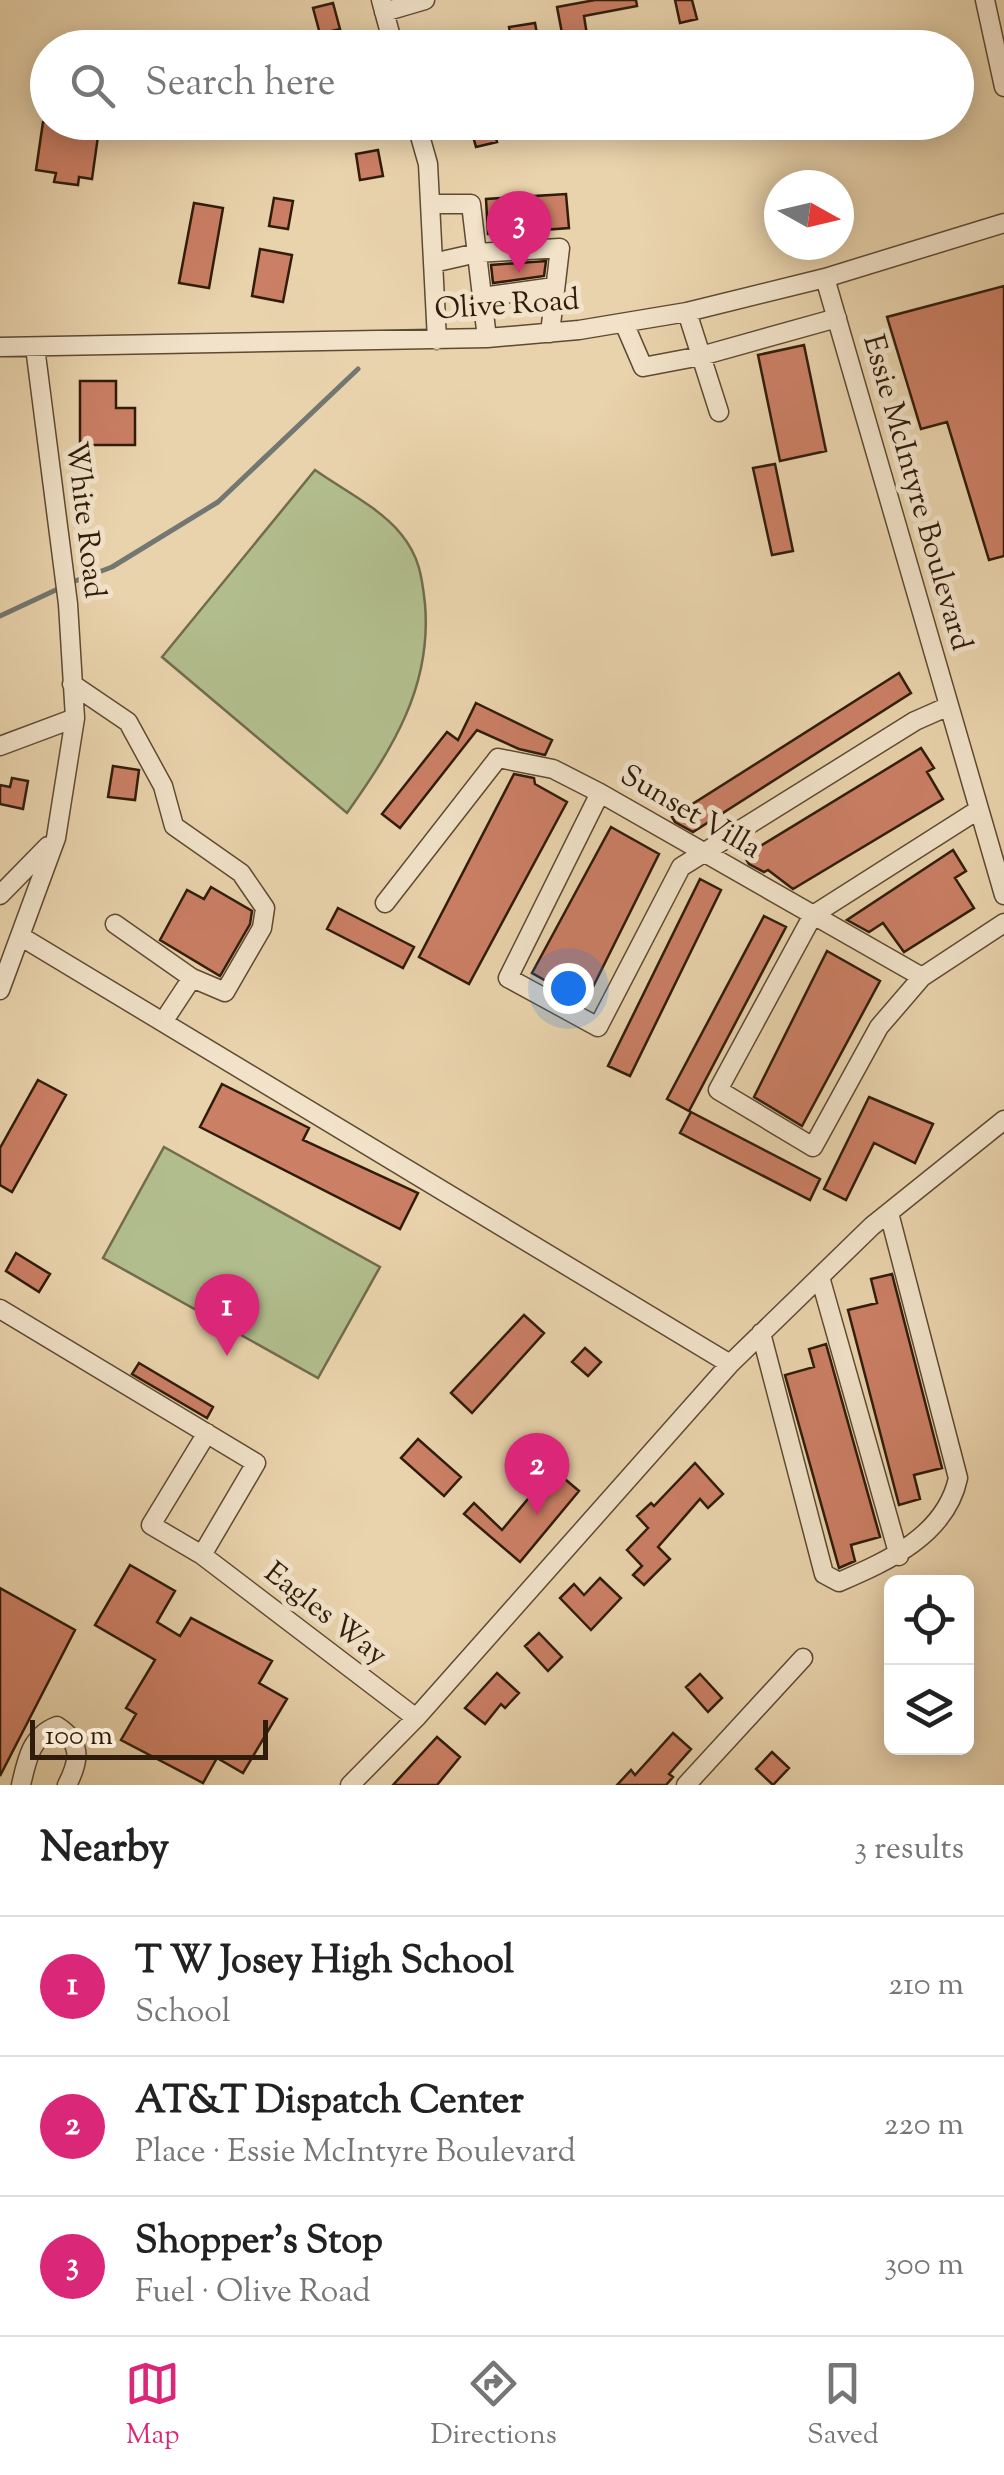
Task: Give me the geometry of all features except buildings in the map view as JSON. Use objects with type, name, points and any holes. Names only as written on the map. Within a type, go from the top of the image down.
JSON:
[{"type":"street","points":[[382,6],[426,0]]},
{"type":"street","points":[[985,0],[1004,87]]},
{"type":"street","points":[[421,140],[428,164],[437,340]]},
{"type":"street","points":[[430,204],[471,204],[487,338]]},
{"type":"street","name":"Olive Road","points":[[0,347],[437,340],[550,333],[688,312],[825,278],[1004,224]]},
{"type":"street","points":[[433,263],[477,252],[560,248],[550,333]]},
{"type":"street","name":"Essie McIntyre Boulevard","points":[[825,278],[1004,895]]},
{"type":"street","points":[[482,296],[554,288]]},
{"type":"street","points":[[688,312],[718,412]]},
{"type":"street","points":[[624,323],[642,367],[701,356],[837,318]]},
{"type":"street","name":"White Road","points":[[0,990],[56,838],[74,718],[65,586],[35,347]]},
{"type":"street","points":[[72,684],[128,722],[155,768],[174,826],[241,872],[265,908],[262,928],[225,992],[192,978],[115,924]]},
{"type":"street","points":[[600,793],[508,978],[598,1027],[681,867],[914,720],[949,706]]},
{"type":"street","points":[[0,746],[74,718]]},
{"type":"street","name":"Sunset Villa","points":[[385,903],[498,758],[553,770],[600,793],[922,978]]},
{"type":"street","points":[[978,810],[814,915],[718,1090],[814,1147],[879,1027],[922,978],[1004,923]]},
{"type":"street","points":[[0,896],[56,838]]},
{"type":"street","points":[[20,936],[730,1364]]},
{"type":"street","points":[[163,1022],[192,978]]},
{"type":"street","points":[[350,1785],[416,1718],[730,1364],[889,1213],[1004,1120]]},
{"type":"street","points":[[761,1333],[824,1574],[839,1582],[899,1556],[952,1503],[958,1478],[889,1213]]},
{"type":"street","points":[[820,1276],[899,1556]]},
{"type":"street","points":[[0,1309],[256,1462],[202,1555]]},
{"type":"street","name":"Eagles Way","points":[[207,1433],[151,1525],[202,1555],[416,1718]]},
{"type":"street","points":[[686,1785],[803,1658]]},
{"type":"street","points":[[20,1785],[40,1732],[57,1726],[73,1736],[78,1752],[67,1785]]},
{"type":"green space","points":[[315,470],[372,507],[401,534],[419,567],[425,604],[426,634],[416,689],[394,740],[347,813],[162,657]]},
{"type":"green space","points":[[164,1147],[380,1267],[318,1378],[103,1258]]},
{"type":"waterway","points":[[70,583],[112,567],[218,502],[358,369]]},
{"type":"waterway","points":[[0,616],[60,588]]},
{"type":"place","name":"Shopper's Stop","points":[[519,273]]},
{"type":"place","name":"T W Josey High School","points":[[227,1356]]},
{"type":"place","name":"AT&T Dispatch Center","points":[[537,1515]]}]
